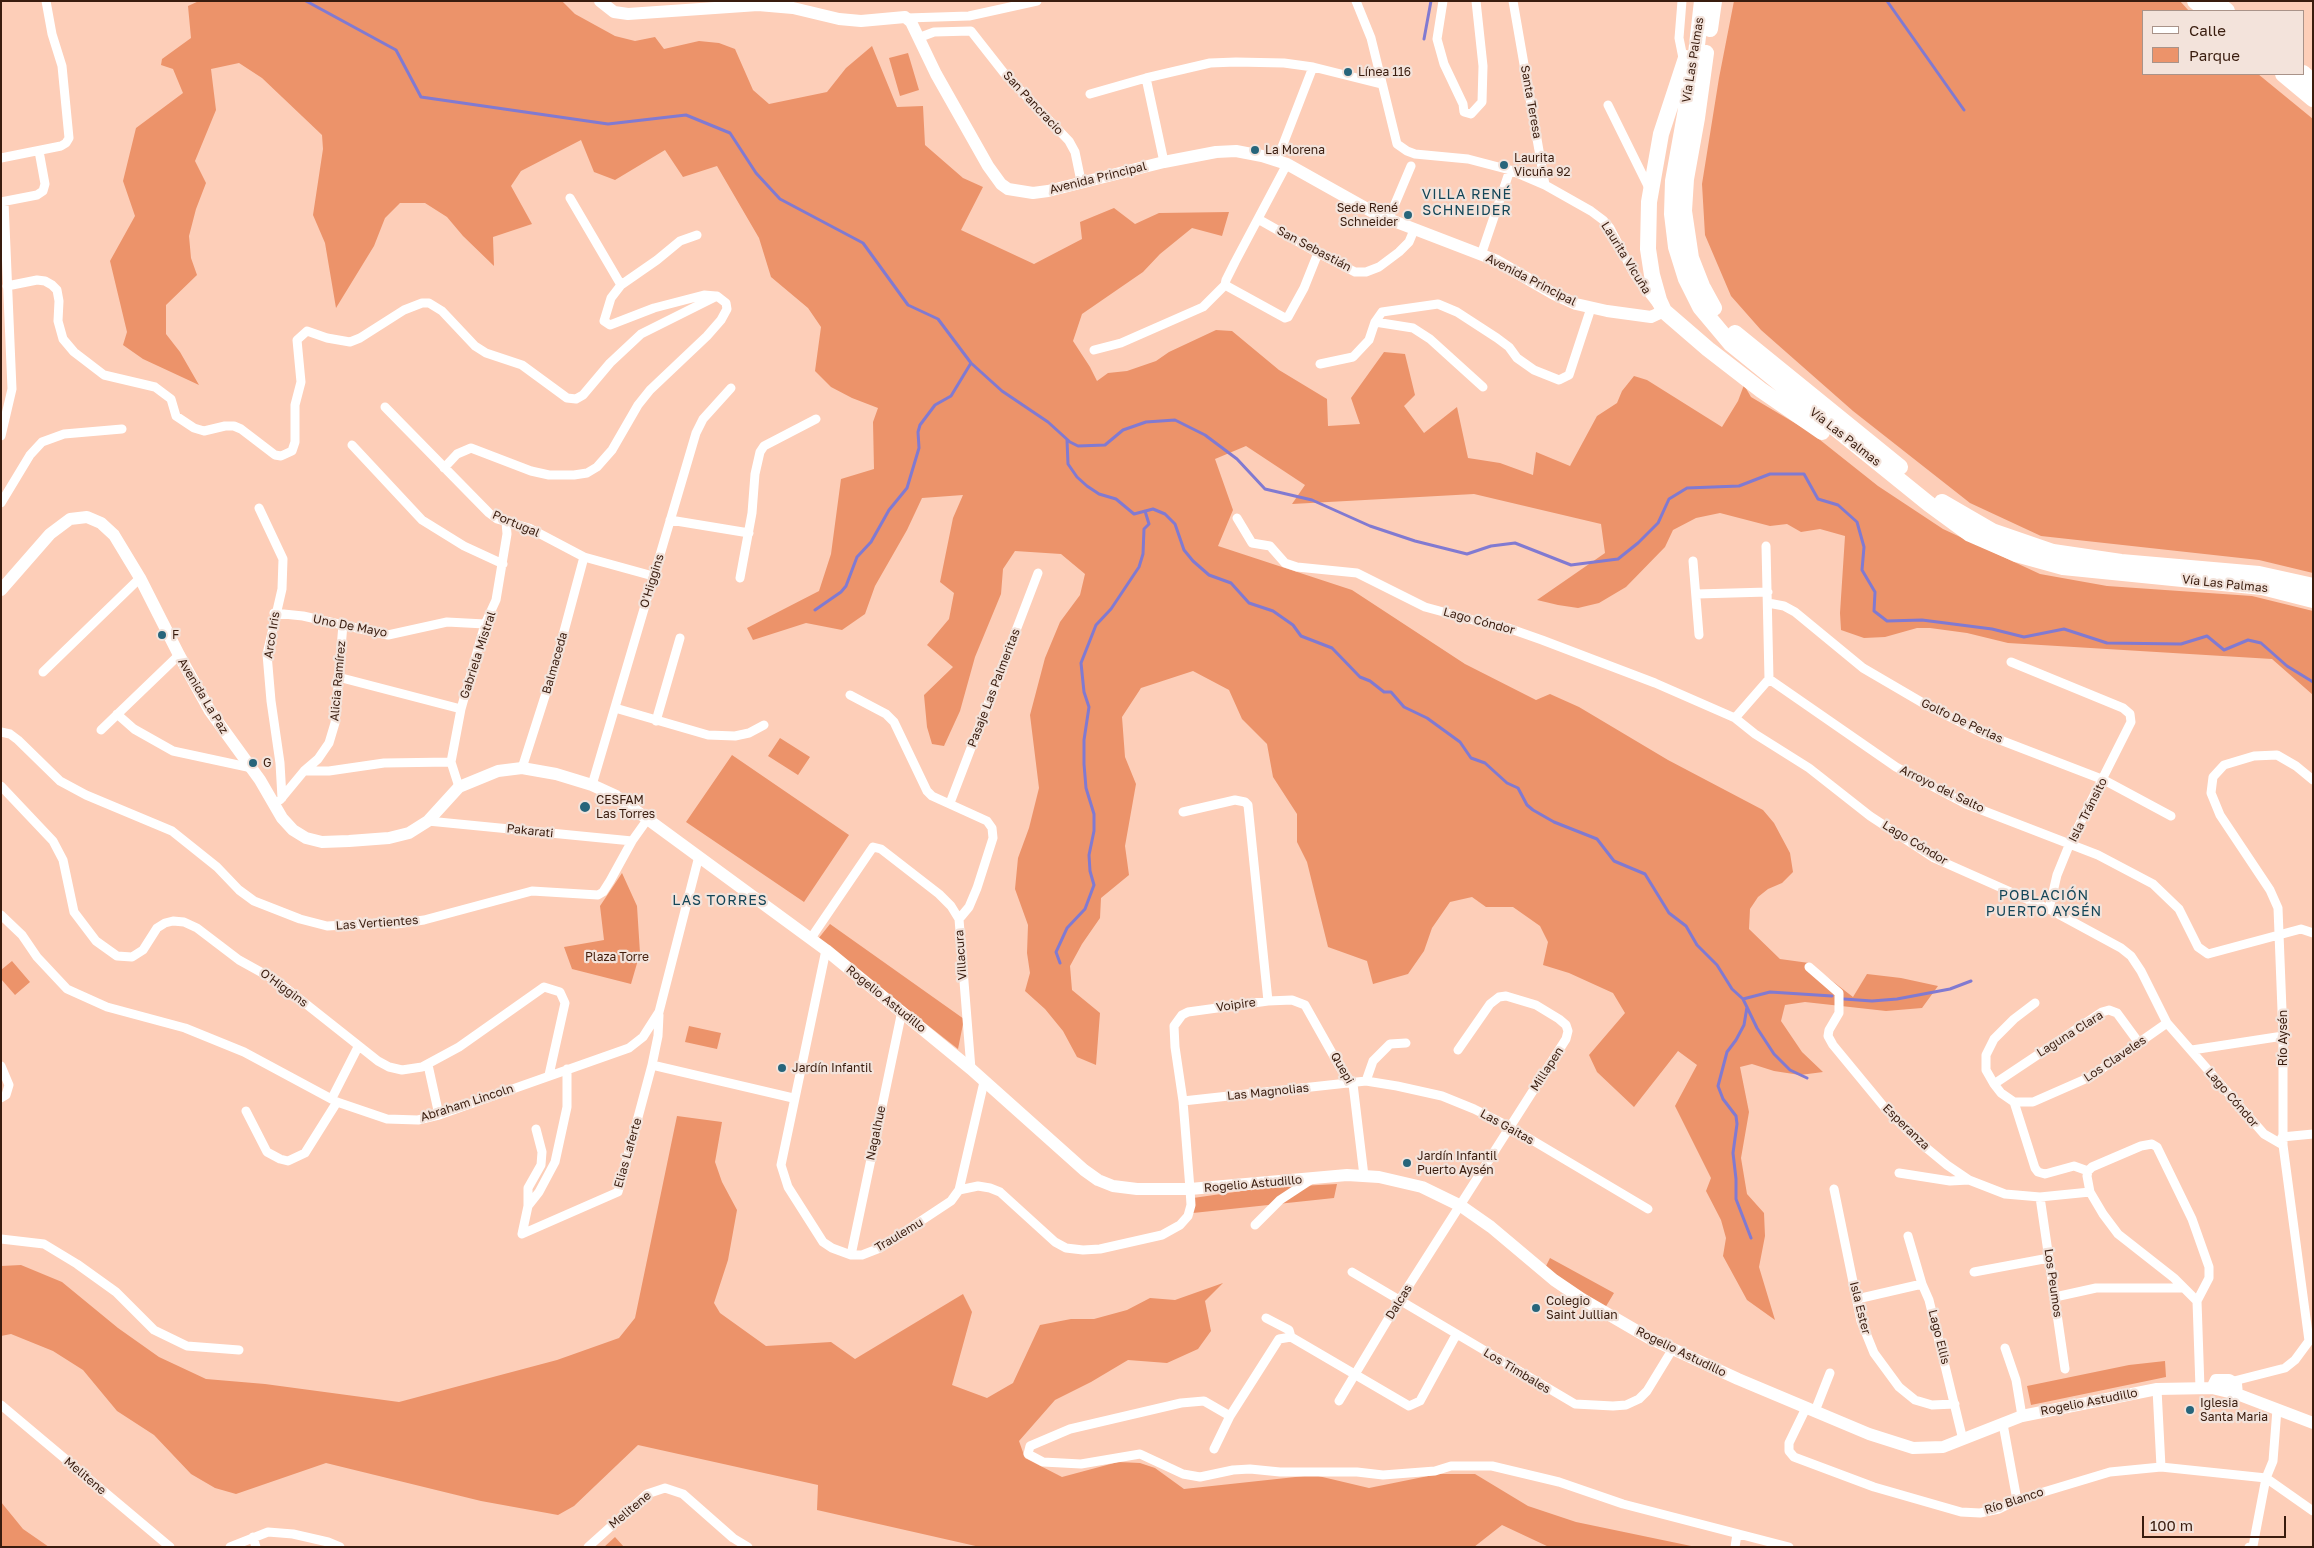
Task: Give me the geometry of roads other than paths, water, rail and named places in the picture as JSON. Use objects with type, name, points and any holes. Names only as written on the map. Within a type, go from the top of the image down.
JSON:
[{"type":"highway","points":[[1698,1],[1684,63],[1661,134],[1650,191],[1648,250],[1652,275],[1664,312],[1760,390],[1904,484]]},
{"type":"highway","name":"Vía Las Palmas","points":[[1702,1],[1696,54],[1672,198],[1676,247],[1686,279],[1700,307],[1731,344],[1904,484],[1970,534],[2016,554],[2063,567],[2262,587],[2313,600]]},
{"type":"highway","name":"Vía Las Palmas","points":[[1714,1],[1698,118],[1686,179],[1684,227],[1691,258],[1702,286],[1717,311],[1736,334],[1935,496],[1957,512],[1992,531],[2032,546],[2074,556],[2259,574],[2313,586]]},
{"type":"highway","points":[[2195,1],[2206,10]]},
{"type":"highway","points":[[2215,1],[2226,10]]},
{"type":"highway","points":[[2284,75],[2313,99]]},
{"type":"street","points":[[1,158],[61,146],[69,138],[62,66],[52,34],[46,1]]},
{"type":"street","points":[[600,1],[614,12],[628,14],[758,5],[794,8],[861,21],[875,21],[901,16],[908,18],[969,16],[1037,1]]},
{"type":"street","points":[[1090,94],[1210,63],[1227,62],[1284,63],[1313,67],[1382,84],[1371,38],[1356,1]]},
{"type":"street","points":[[1443,1],[1437,39],[1444,64],[1463,104],[1464,112],[1471,114],[1482,102],[1484,66],[1476,1]]},
{"type":"street","name":"Santa Teresa","points":[[1514,1],[1545,185]]},
{"type":"street","points":[[1682,1],[1679,38],[1684,63]]},
{"type":"street","name":"Avenida Principal","points":[[908,18],[941,83],[988,166],[1001,184],[1017,192],[1033,193],[1048,191],[1081,181],[1109,177],[1164,162],[1216,152],[1236,151],[1282,162],[1378,215],[1495,260],[1554,294],[1591,308],[1651,317],[1664,312]]},
{"type":"street","name":"San Pancracio","points":[[918,38],[934,32],[971,31],[1004,73],[1069,141],[1075,152],[1081,181]]},
{"type":"street","points":[[1094,350],[1121,343],[1203,306],[1225,285],[1258,219],[1282,162],[1313,67]]},
{"type":"street","points":[[1146,78],[1164,162]]},
{"type":"street","name":"Laurita Vicuña","points":[[1382,84],[1397,144],[1415,154],[1468,159],[1510,170],[1545,185],[1603,220],[1645,290],[1664,312]]},
{"type":"street","points":[[1608,105],[1650,191]]},
{"type":"street","points":[[1,436],[12,389],[2,202],[37,195],[43,191],[45,184],[39,151]]},
{"type":"street","points":[[1389,218],[1411,166]]},
{"type":"street","points":[[1481,255],[1510,170]]},
{"type":"street","points":[[570,198],[620,285]]},
{"type":"street","name":"San Sebastián","points":[[1258,219],[1355,272],[1366,272],[1379,267],[1399,252],[1408,242],[1414,230]]},
{"type":"street","points":[[444,468],[457,454],[471,448],[531,471],[549,475],[587,473],[597,467],[612,450],[638,405],[721,320],[727,309],[726,303],[717,296],[704,294],[606,324],[603,318],[611,298],[620,285],[657,260],[680,241],[697,235]]},
{"type":"street","points":[[1225,285],[1285,318],[1288,317],[1304,288],[1318,253]]},
{"type":"street","points":[[7,286],[37,280],[45,281],[52,285],[57,290],[60,301],[58,321],[63,339],[74,352],[104,375],[117,380],[144,384],[164,392],[171,400],[176,416],[194,428],[204,432],[225,426],[234,426],[254,438],[275,455],[281,456],[292,451],[295,442],[295,405],[301,382],[298,340],[307,331],[327,338],[350,342],[404,310],[422,303],[429,303],[442,311],[474,346],[486,353],[522,365],[567,398],[576,399],[583,395],[620,353],[640,334],[717,296]]},
{"type":"street","points":[[1320,364],[1353,357],[1368,340],[1375,322],[1382,312],[1438,304],[1457,312],[1497,338],[1509,347],[1517,358],[1534,370],[1559,380],[1569,375],[1591,308]]},
{"type":"street","points":[[1375,322],[1413,328],[1430,339],[1483,387]]},
{"type":"street","name":"O'Higgins","points":[[592,784],[670,520],[682,473],[703,419],[731,388]]},
{"type":"street","name":"Portugal","points":[[385,407],[489,513],[506,522],[529,528],[584,558],[652,576]]},
{"type":"street","points":[[740,578],[749,533],[755,474],[764,446],[816,419]]},
{"type":"street","points":[[1,503],[30,455],[42,442],[64,434],[122,429]]},
{"type":"street","points":[[352,445],[422,520],[464,546],[503,564]]},
{"type":"street","name":"Arco Iris","points":[[259,508],[283,559],[282,589],[274,614],[267,654],[271,701],[280,763],[278,802]]},
{"type":"street","name":"Avenida La Paz","points":[[1,590],[50,534],[70,519],[87,517],[101,523],[114,536],[140,578],[178,655],[225,735],[278,802],[282,818],[293,830],[306,838],[322,842],[389,838],[409,833],[428,821]]},
{"type":"street","name":"Lago Cóndor","points":[[1237,518],[1252,543],[1270,546],[1285,563],[1297,567],[1357,573],[1425,607],[1508,628],[1542,640],[1655,683],[1735,718],[1755,734],[1809,768],[1870,816],[1934,858],[2049,909],[2121,948],[2131,956],[2142,970],[2167,1023],[2264,1134],[2282,1141]]},
{"type":"street","points":[[670,520],[749,533]]},
{"type":"street","name":"Gabriela Mistral","points":[[459,787],[451,762],[460,709],[485,624],[496,600],[507,534],[506,522]]},
{"type":"street","points":[[1735,718],[1769,679],[1766,546]]},
{"type":"street","name":"Balmaceda","points":[[522,768],[555,665],[584,558]]},
{"type":"street","points":[[1693,561],[1699,635]]},
{"type":"street","name":"Pasaje Las Palmeritas","points":[[950,803],[1038,573]]},
{"type":"street","points":[[43,672],[140,578]]},
{"type":"street","points":[[1697,594],[1768,592]]},
{"type":"street","name":"Golfo De Perlas","points":[[1768,603],[1784,606],[1795,612],[1863,668],[1928,706],[1982,733],[2104,780],[2171,816]]},
{"type":"street","name":"Uno De Mayo","points":[[274,614],[303,616],[388,634],[447,622],[485,624]]},
{"type":"street","name":"Alicia Ramírez","points":[[278,802],[318,759],[329,743],[335,723],[344,624]]},
{"type":"street","points":[[656,721],[680,638]]},
{"type":"street","points":[[101,730],[178,655]]},
{"type":"street","name":"Isla Tránsito","points":[[2011,662],[2123,708],[2130,714],[2131,722],[2104,780],[2070,844],[2057,875],[2049,909]]},
{"type":"street","points":[[338,677],[460,709]]},
{"type":"street","name":"Arroyo del Salto","points":[[1769,679],[1896,767],[1966,804],[2070,844],[2127,869],[2153,884],[2179,909],[2198,947],[2208,954],[2281,934]]},
{"type":"street","points":[[850,695],[886,714],[894,722],[927,791],[932,796],[950,803]]},
{"type":"street","points":[[615,708],[708,735],[735,736],[749,733],[764,725]]},
{"type":"street","points":[[117,714],[134,730],[173,751],[252,768]]},
{"type":"street","name":"Las Vertientes","points":[[1,732],[10,734],[18,740],[60,782],[172,831],[217,867],[239,890],[254,902],[300,919],[327,926],[396,924],[424,920],[532,891],[598,895],[603,892],[632,841],[647,820]]},
{"type":"street","name":"Río Aysén","points":[[2235,1388],[2285,1368],[2295,1360],[2311,1338],[2282,1141],[2284,1036],[2281,934],[2278,908],[2270,890],[2220,815],[2210,793],[2212,777],[2224,765],[2254,756],[2277,755],[2296,766],[2313,780]]},
{"type":"street","points":[[304,772],[329,771],[384,763],[451,762]]},
{"type":"street","name":"Rogelio Astudillo","points":[[428,821],[459,787],[498,771],[522,768],[592,784],[616,796],[811,938],[971,1069],[1098,1180],[1114,1186],[1138,1189],[1190,1190],[1364,1176],[1408,1183],[1436,1192],[1492,1227],[1554,1280],[1582,1299],[1672,1350],[1869,1434],[1913,1448],[1944,1447],[2022,1416],[2157,1388]]},
{"type":"street","name":"O'Higgins","points":[[1,786],[53,840],[63,860],[74,912],[96,941],[117,956],[132,957],[143,950],[158,928],[165,923],[173,921],[184,922],[197,928],[239,960],[277,981],[383,1065],[409,1070],[428,1065],[460,1047],[544,987],[560,992],[565,1003],[549,1075]]},
{"type":"street","name":"Voipire","points":[[1183,812],[1235,800],[1245,802],[1249,809],[1268,1001],[1188,1012],[1177,1020],[1174,1026],[1175,1047],[1183,1101],[1190,1190]]},
{"type":"street","name":"Villacura","points":[[950,803],[987,820],[992,828],[993,838],[969,907],[959,919],[971,1069]]},
{"type":"street","name":"Pakarati","points":[[428,821],[632,841]]},
{"type":"street","points":[[811,938],[873,847],[881,849],[939,894],[959,919]]},
{"type":"street","name":"Abraham Lincoln","points":[[1,915],[22,935],[37,957],[67,989],[107,1007],[185,1028],[236,1049],[335,1100],[378,1117],[395,1120],[418,1120],[439,1115],[629,1048],[643,1037],[659,1012],[699,856]]},
{"type":"street","points":[[2281,934],[2301,930],[2313,934]]},
{"type":"street","points":[[826,950],[793,1098],[781,1165],[782,1174],[788,1187],[823,1242],[832,1248],[851,1255]]},
{"type":"street","name":"Esperanza","points":[[1809,967],[1839,992],[1839,1013],[1829,1030],[1828,1036],[1833,1045],[1885,1108],[1918,1141],[1969,1180],[2005,1194],[2040,1197],[2090,1192]]},
{"type":"street","name":"Millapen","points":[[1458,1050],[1490,1004],[1498,997],[1506,996],[1536,1005],[1566,1025],[1568,1031],[1566,1040],[1461,1206]]},
{"type":"street","name":"Quepi","points":[[1268,1001],[1292,1000],[1305,1005],[1341,1069],[1353,1084],[1364,1176]]},
{"type":"street","points":[[2035,1003],[2014,1019],[1994,1039],[1986,1055],[1986,1070],[2001,1093],[2014,1102],[2034,1168],[2038,1172],[2045,1174],[2074,1166],[2088,1171]]},
{"type":"street","name":"Laguna Clara","points":[[1994,1084],[2102,1012],[2109,1010],[2117,1013],[2138,1043]]},
{"type":"street","name":"Elias Laferte","points":[[528,1206],[522,1234],[618,1192],[652,1066],[658,1036],[659,1012]]},
{"type":"street","name":"Nagalhue","points":[[851,1255],[902,1012]]},
{"type":"street","name":"Los Claveles","points":[[2014,1102],[2033,1102],[2090,1078],[2167,1023]]},
{"type":"street","points":[[2192,1050],[2284,1036]]},
{"type":"street","points":[[1366,1081],[1373,1061],[1390,1044],[1406,1043]]},
{"type":"street","points":[[246,1111],[267,1152],[288,1161],[306,1153],[335,1100],[358,1047]]},
{"type":"street","points":[[428,1065],[439,1115]]},
{"type":"street","points":[[1,1066],[9,1085],[6,1095],[1,1098]]},
{"type":"street","points":[[652,1066],[793,1098]]},
{"type":"street","points":[[528,1206],[539,1192],[555,1162],[567,1107],[567,1070]]},
{"type":"street","name":"Las Gaitas","points":[[1353,1084],[1366,1081],[1442,1096],[1474,1109],[1510,1127],[1648,1209]]},
{"type":"street","points":[[984,1082],[959,1190],[978,1186],[1000,1192],[1055,1242],[1066,1248],[1082,1250],[1100,1249],[1162,1235],[1180,1225],[1188,1216],[1191,1205],[1190,1190]]},
{"type":"street","name":"Las Magnolias","points":[[1183,1101],[1353,1084]]},
{"type":"street","points":[[528,1206],[528,1188],[541,1165],[542,1152],[536,1129]]},
{"type":"street","points":[[2282,1141],[2313,1134]]},
{"type":"street","points":[[2197,1302],[2187,1290],[2118,1234],[2090,1192],[2087,1176],[2088,1171],[2092,1167],[2141,1146],[2152,1144],[2157,1147],[2192,1219],[2209,1267],[2209,1278],[2197,1302],[2206,1388]]},
{"type":"street","points":[[1899,1173],[1950,1181],[1969,1180]]},
{"type":"street","points":[[1255,1224],[1280,1200],[1312,1179]]},
{"type":"street","name":"Isla Ester","points":[[1834,1189],[1861,1321],[1867,1338],[1878,1358],[1899,1387],[1915,1400],[1932,1405],[1955,1404]]},
{"type":"street","name":"Traulemu","points":[[851,1255],[862,1255],[880,1248],[951,1201],[959,1190]]},
{"type":"street","name":"Los Peumos","points":[[2040,1197],[2065,1369]]},
{"type":"street","name":"Dalcas","points":[[1339,1401],[1399,1301],[1461,1206]]},
{"type":"street","name":"Lago Ellis","points":[[1908,1236],[1922,1284],[1930,1300],[1964,1440]]},
{"type":"street","points":[[1,1240],[44,1244],[78,1264],[116,1292],[154,1330],[187,1346],[239,1350]]},
{"type":"street","points":[[1974,1272],[2049,1258]]},
{"type":"street","name":"Los Timbales","points":[[1352,1272],[1575,1404],[1589,1406],[1626,1405],[1639,1399],[1647,1391],[1672,1350]]},
{"type":"street","points":[[1857,1299],[1922,1284]]},
{"type":"street","points":[[2055,1297],[2096,1288],[2187,1290]]},
{"type":"street","points":[[1266,1318],[1289,1330],[1291,1337]]},
{"type":"street","points":[[1214,1450],[1230,1416],[1279,1339],[1291,1337],[1404,1405],[1414,1406],[1420,1401],[1456,1335]]},
{"type":"street","points":[[2006,1348],[2016,1380],[2022,1416]]},
{"type":"street","points":[[1811,1410],[1830,1372]]},
{"type":"street","points":[[2161,1467],[2157,1388],[2235,1388],[2277,1409],[2313,1423]]},
{"type":"street","points":[[1230,1416],[1204,1401],[1194,1401],[1070,1429],[1030,1446],[1028,1454],[1044,1462],[1081,1464],[1140,1454],[1183,1474],[1200,1477],[1233,1470],[1250,1469],[1280,1472],[1357,1472],[1383,1476],[1435,1471],[1451,1466],[1492,1466],[1559,1482],[1623,1504],[1790,1547]]},
{"type":"street","name":"Melitene","points":[[1,1405],[170,1547]]},
{"type":"street","points":[[2249,1547],[2253,1546],[2266,1478],[2273,1461],[2277,1409]]},
{"type":"street","name":"Río Blanco","points":[[1811,1410],[1789,1442],[1788,1452],[1794,1457],[1874,1487],[1961,1512],[1989,1511],[2017,1500],[2110,1472],[2161,1467],[2266,1478],[2313,1511]]},
{"type":"street","points":[[2002,1424],[2017,1500]]},
{"type":"street","name":"Melitene","points":[[588,1547],[648,1494],[665,1488],[683,1494],[733,1538],[748,1547]]},
{"type":"street","points":[[230,1547],[268,1532],[293,1534],[328,1542],[340,1547]]},
{"type":"street","points":[[1735,1547],[1737,1534]]},
{"type":"street","points":[[253,1537],[256,1547]]},
{"type":"waterway","points":[[306,1],[396,50],[421,97],[608,124],[686,115],[730,133],[756,173],[780,199],[863,243],[908,305],[938,319],[971,363],[1002,391],[1048,422],[1070,442],[1078,446],[1105,445],[1123,430],[1146,422],[1175,420],[1205,435],[1237,459],[1265,489],[1312,500],[1370,526],[1415,541],[1467,554],[1491,546],[1515,543],[1571,565],[1618,559],[1658,523],[1669,499],[1687,488],[1739,486],[1770,474],[1804,474],[1818,499],[1838,505],[1857,522],[1864,547],[1862,570],[1875,592],[1874,611],[1887,621],[1922,620],[1992,629],[2024,637],[2064,629],[2107,643],[2181,644],[2207,636],[2224,650],[2248,640],[2261,643],[2287,666],[2313,682]]},
{"type":"waterway","points":[[1424,39],[1431,1]]},
{"type":"waterway","points":[[1887,1],[1964,110]]},
{"type":"waterway","points":[[815,610],[841,592],[846,586],[857,557],[871,542],[889,510],[907,488],[919,448],[918,432],[920,425],[935,405],[951,396],[971,363]]},
{"type":"waterway","points":[[1067,440],[1068,464],[1077,477],[1087,486],[1099,494],[1116,499],[1134,514],[1153,509],[1165,514],[1175,524],[1184,550],[1209,575],[1231,583],[1249,603],[1273,611],[1293,625],[1301,636],[1332,648],[1360,677],[1370,681],[1384,692],[1391,692],[1404,707],[1427,718],[1460,742],[1471,758],[1485,763],[1507,783],[1518,788],[1527,805],[1533,810],[1554,822],[1597,839],[1614,861],[1645,874],[1669,913],[1686,926],[1697,945],[1717,965],[1732,989],[1743,999],[1757,1028],[1774,1054],[1790,1070],[1807,1078]]},
{"type":"waterway","points":[[1060,963],[1056,952],[1067,928],[1085,909],[1094,885],[1090,871],[1089,855],[1094,831],[1094,814],[1086,788],[1084,764],[1084,740],[1089,707],[1084,692],[1081,663],[1096,625],[1111,609],[1139,567],[1143,554],[1144,529],[1149,524],[1145,511]]},
{"type":"waterway","points":[[1844,999],[1872,1001],[1897,999],[1950,989],[1971,981]]},
{"type":"waterway","points":[[1743,999],[1770,992],[1832,996]]},
{"type":"waterway","points":[[1747,1007],[1744,1025],[1727,1052],[1718,1086],[1723,1099],[1736,1116],[1737,1124],[1733,1153],[1736,1199],[1751,1238]]},
{"type":"place","name":"Línea 116","points":[[1348,72]]},
{"type":"place","name":"La Morena","points":[[1255,150]]},
{"type":"place","name":"Laurita Vicuña 92","points":[[1504,165]]},
{"type":"place","name":"Sede René Schneider","points":[[1408,215]]},
{"type":"place","name":"F","points":[[162,635]]},
{"type":"place","name":"G","points":[[253,763]]},
{"type":"place","name":"CESFAM Las Torres","points":[[585,807]]},
{"type":"place","name":"Jardín Infantil","points":[[782,1068]]},
{"type":"place","name":"Jardín Infantil Puerto Aysén","points":[[1407,1163]]},
{"type":"place","name":"Colegio Saint Jullian","points":[[1536,1308]]},
{"type":"place","name":"Iglesia Santa Maria","points":[[2190,1410]]},
{"type":"district","name":"VILLA RENÉ SCHNEIDER","points":[[1467,204]]},
{"type":"district","name":"LAS TORRES","points":[[720,901]]},
{"type":"district","name":"POBLACIÓN PUERTO AYSÉN","points":[[2044,904]]},
{"type":"park label","name":"Plaza Torre","points":[[617,957]]}]
